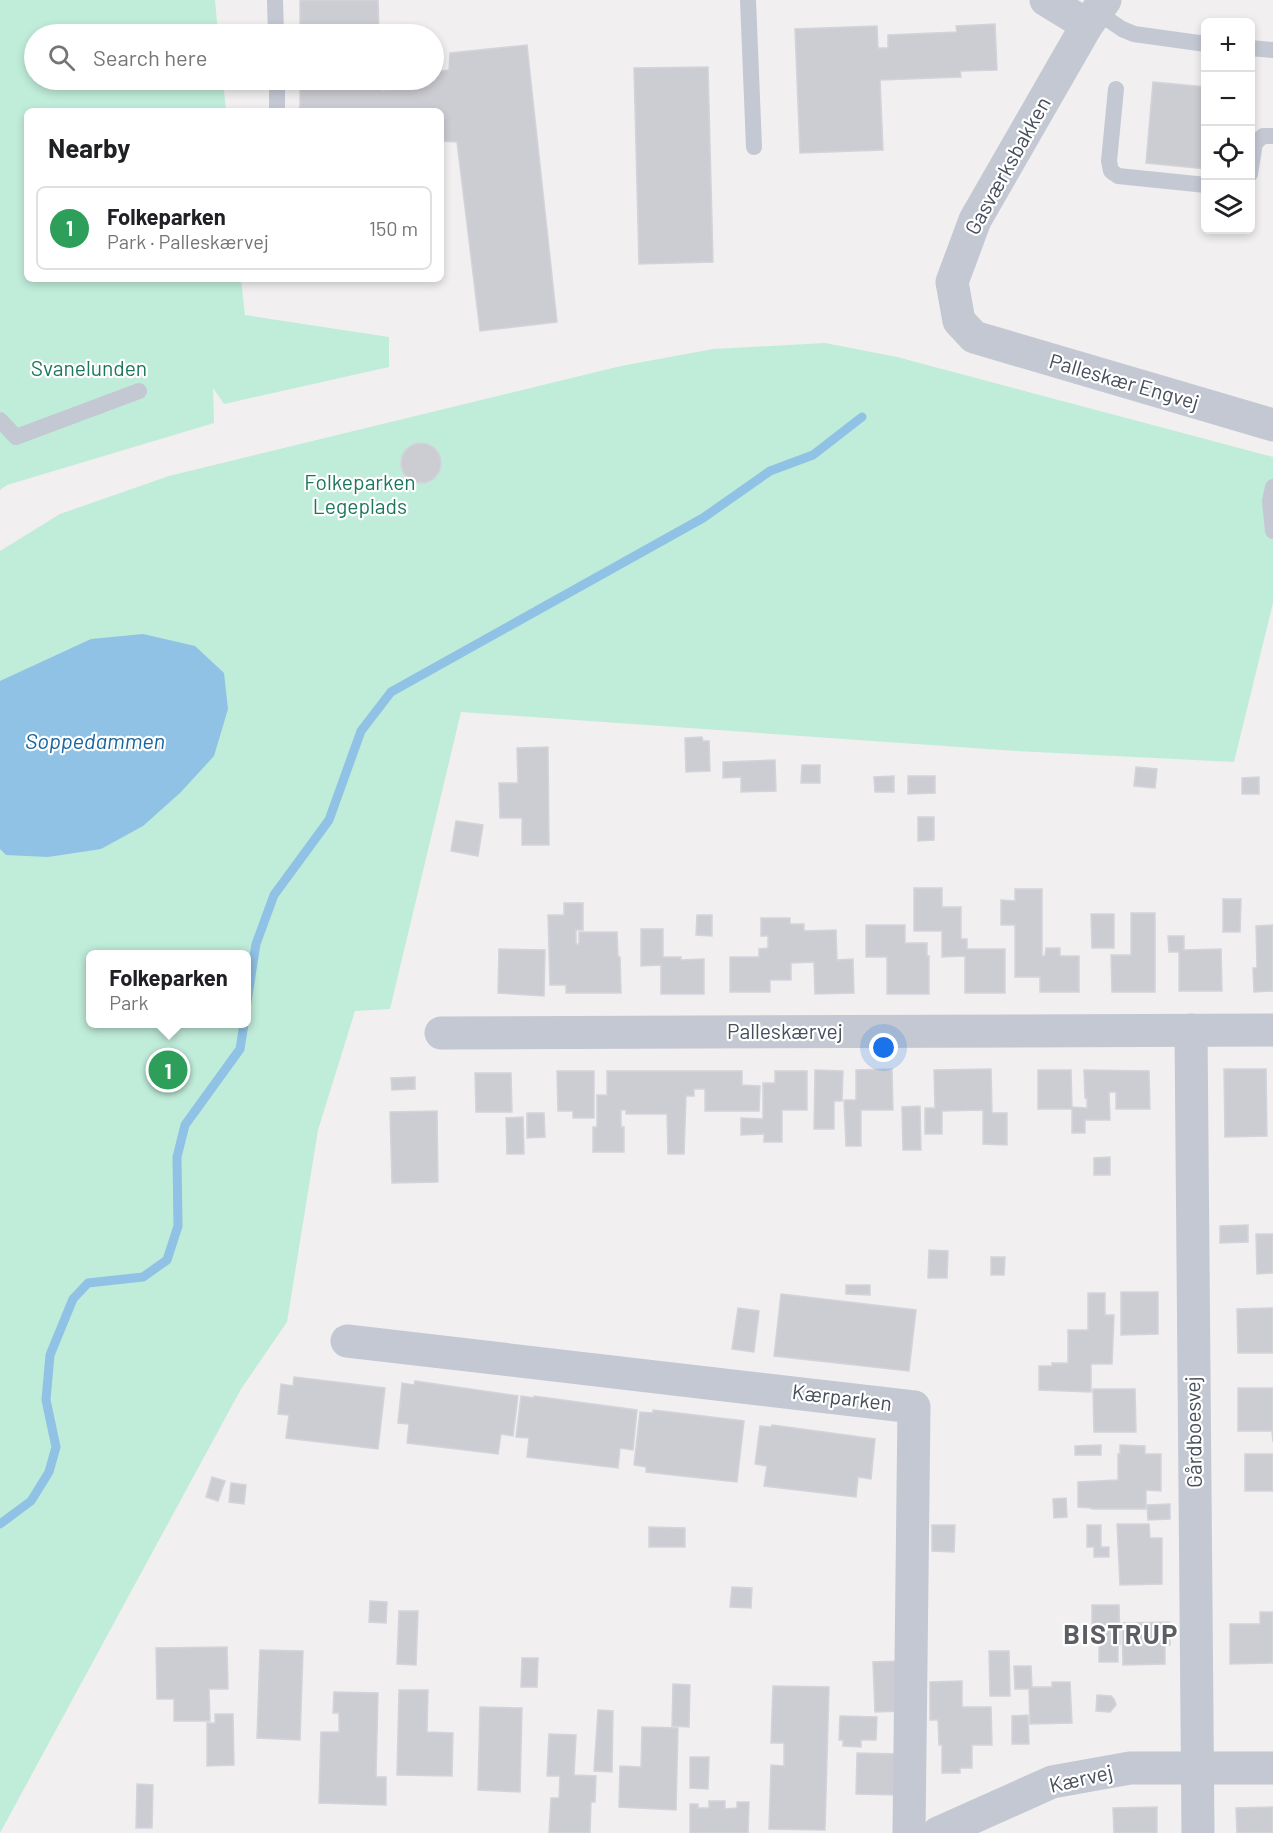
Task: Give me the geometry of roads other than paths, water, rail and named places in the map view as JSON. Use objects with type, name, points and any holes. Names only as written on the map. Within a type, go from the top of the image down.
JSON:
[{"type":"street","points":[[1046,0],[1096,12]]},
{"type":"street","name":"Gasværksbakken","points":[[974,338],[959,321],[952,282],[975,220],[1096,12]]},
{"type":"street","name":"Palleskær Engvej","points":[[974,338],[1273,425]]},
{"type":"street","name":"Gårdboesvej","points":[[1191,1030],[1198,1833]]},
{"type":"street","name":"Palleskærvej","points":[[441,1033],[1273,1030]]},
{"type":"street","name":"Kærparken","points":[[347,1341],[914,1407],[909,1833]]},
{"type":"street","name":"Kærvej","points":[[938,1833],[1052,1782],[1130,1768],[1273,1768]]},
{"type":"lane","points":[[275,0],[276,24]]},
{"type":"lane","points":[[748,0],[754,147]]},
{"type":"lane","points":[[1096,12],[1134,34],[1201,43]]},
{"type":"lane","points":[[1255,48],[1273,50]]},
{"type":"lane","points":[[1116,89],[1109,161],[1111,171],[1118,176],[1201,184]]},
{"type":"lane","points":[[277,90],[277,108]]},
{"type":"lane","points":[[1255,143],[1263,136],[1273,136]]},
{"type":"lane","points":[[0,420],[16,437],[139,391]]},
{"type":"lane","points":[[1273,487],[1270,501],[1273,531]]},
{"type":"water","name":"Soppedammen","points":[[143,634],[195,646],[224,673],[228,709],[214,756],[180,793],[143,826],[101,849],[48,857],[6,855],[0,849],[0,681],[91,639]]},
{"type":"waterway","points":[[251,976],[256,944],[274,895],[329,820],[361,731],[391,692],[703,518],[770,471],[813,455],[862,417]]},
{"type":"waterway","points":[[0,1524],[31,1501],[49,1472],[56,1447],[46,1400],[50,1355],[73,1299],[88,1283],[143,1277],[167,1260],[178,1226],[177,1157],[185,1125],[240,1049],[243,1028]]},
{"type":"place","name":"Folkeparken","points":[[168,1070]]},
{"type":"district","name":"BISTRUP","points":[[1121,1635]]},
{"type":"park label","name":"Svanelunden","points":[[89,369]]},
{"type":"park label","name":"Folkeparken Legeplads","points":[[360,495]]}]
